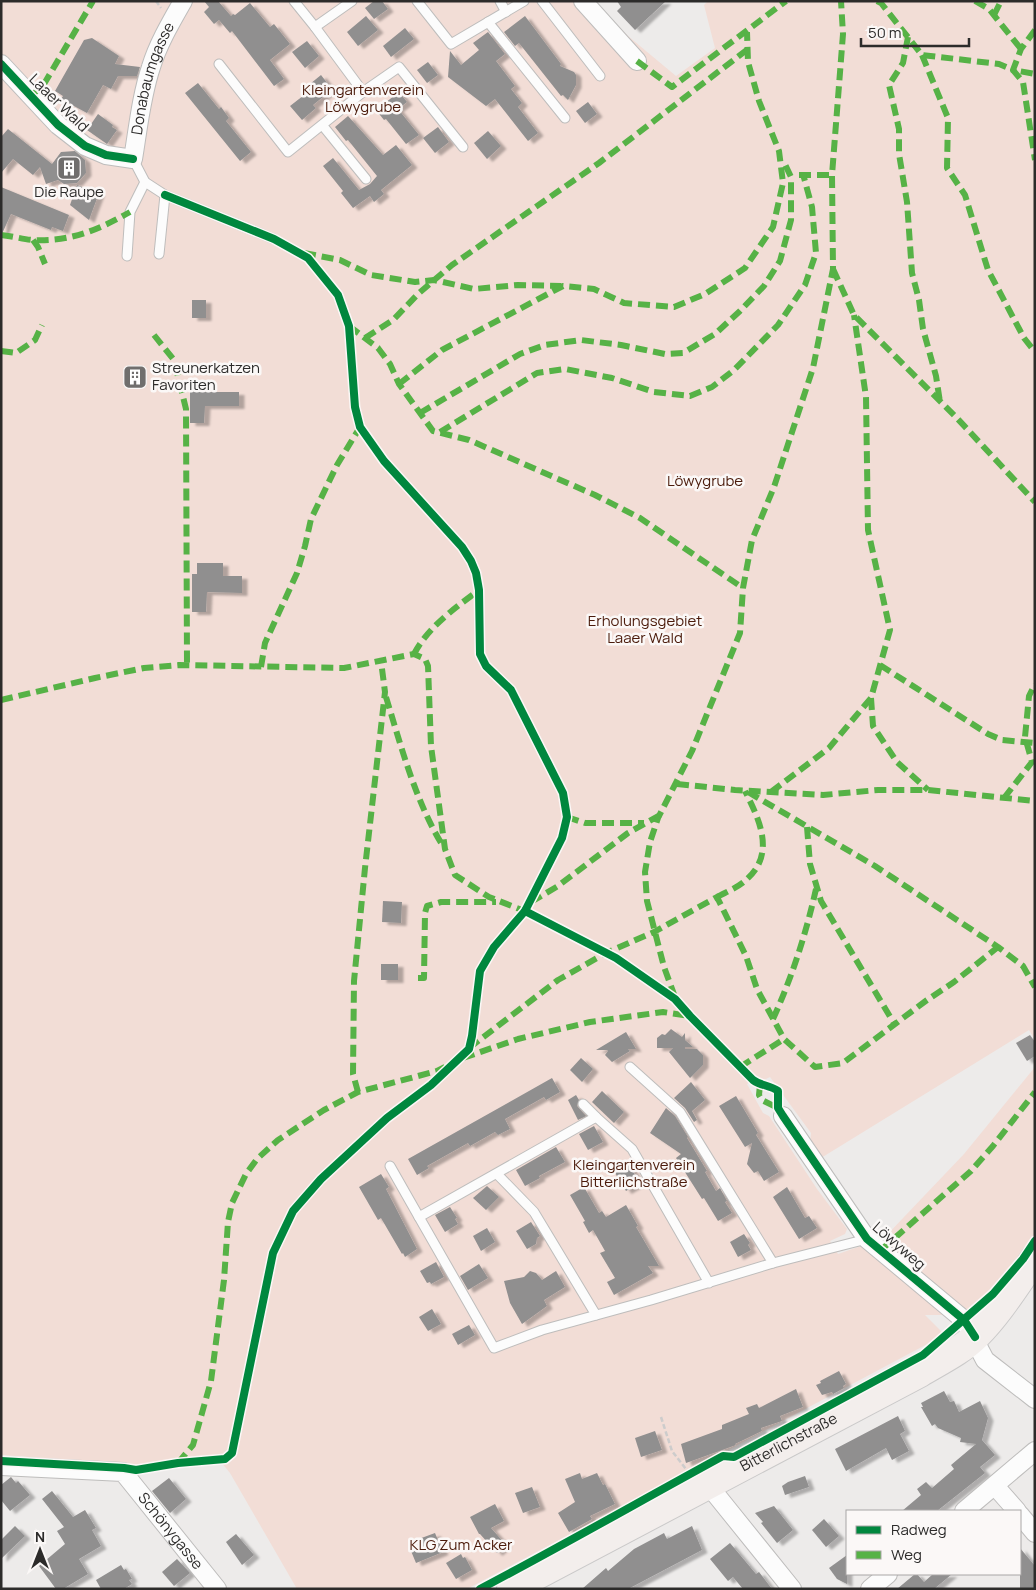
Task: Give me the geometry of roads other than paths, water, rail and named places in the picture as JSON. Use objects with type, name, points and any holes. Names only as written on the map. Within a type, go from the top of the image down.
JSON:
[{"type":"main road","name":"Bitterlichstraße","points":[[511,1589],[695,1476],[920,1373],[975,1337],[998,1311],[1035,1258]]},
{"type":"street","name":"Donabaumgasse","points":[[133,159],[143,98],[151,67],[171,21],[183,1]]},
{"type":"street","points":[[583,1],[637,61]]},
{"type":"street","name":"Laaer Wald","points":[[1,64],[58,125],[85,146],[106,155],[133,159]]},
{"type":"street","name":"Löwyweg","points":[[783,1116],[866,1239],[964,1320],[975,1337],[985,1360],[1035,1399]]},
{"type":"street","points":[[965,1510],[1035,1451]]},
{"type":"street","name":"Schönygasse","points":[[1,1466],[123,1472],[217,1589]]},
{"type":"street","points":[[695,1476],[792,1589]]},
{"type":"street","points":[[995,1486],[1016,1510]]},
{"type":"street","points":[[1021,1516],[1035,1533]]},
{"type":"street","points":[[870,1589],[887,1575]]},
{"type":"lane","points":[[294,1],[364,92]]},
{"type":"lane","points":[[315,27],[352,1]]},
{"type":"lane","points":[[418,1],[451,44],[524,1]]},
{"type":"lane","points":[[500,1],[506,12]]},
{"type":"lane","points":[[542,1],[600,76]]},
{"type":"lane","points":[[488,22],[565,118]]},
{"type":"lane","points":[[219,64],[288,152],[399,67],[463,147]]},
{"type":"lane","points":[[323,126],[366,179]]},
{"type":"lane","points":[[133,159],[145,182],[165,195],[274,239]]},
{"type":"lane","points":[[127,256],[130,212],[145,182]]},
{"type":"lane","points":[[158,254],[165,195]]},
{"type":"lane","points":[[630,1066],[680,1112],[773,1263]]},
{"type":"lane","points":[[582,1104],[632,1149],[709,1284]]},
{"type":"lane","points":[[419,1217],[596,1116]]},
{"type":"lane","points":[[390,1166],[494,1348],[542,1330],[709,1284],[773,1263],[866,1239]]},
{"type":"lane","points":[[497,1174],[534,1212],[596,1315]]},
{"type":"place","name":"Die Raupe","points":[[69,168]]},
{"type":"place","name":"Streunerkatzen Favoriten","points":[[135,377]]},
{"type":"park label","name":"Kleingartenverein Löwygrube","points":[[363,98]]},
{"type":"park label","name":"Löwygrube","points":[[705,481]]},
{"type":"park label","name":"Erholungsgebiet Laaer Wald","points":[[645,630]]},
{"type":"park label","name":"Kleingartenverein Bitterlichstraße","points":[[634,1174]]},
{"type":"park label","name":"KLG Zum Acker","points":[[461,1545]]}]
